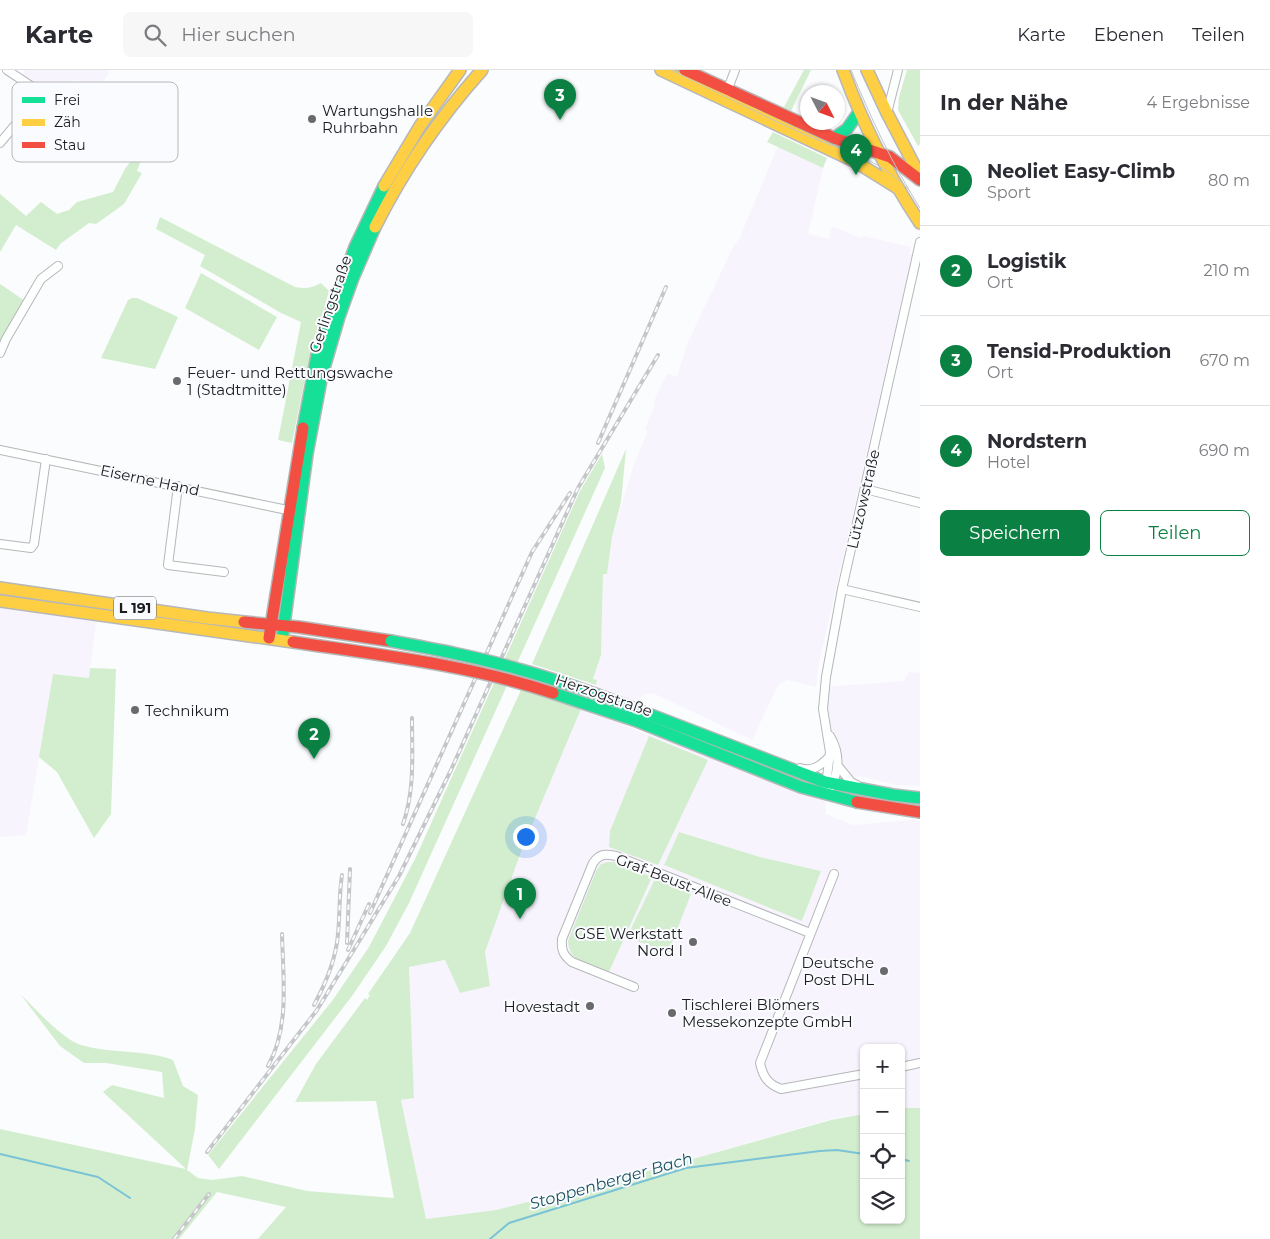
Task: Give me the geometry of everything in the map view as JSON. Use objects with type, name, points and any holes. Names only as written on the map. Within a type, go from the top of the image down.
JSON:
[{"type":"main road","name":"Gerlingstraße","points":[[287,641],[284,627],[294,511],[318,354],[343,278],[381,190],[420,126],[460,70]]},
{"type":"main road","name":"Gerlingstraße","points":[[269,638],[319,391],[327,357],[350,286],[377,224],[408,166],[436,124],[482,70]]},
{"type":"main road","points":[[661,70],[895,160],[920,180]]},
{"type":"main road","points":[[685,70],[725,95],[856,162],[896,187]]},
{"type":"main road","points":[[842,70],[878,153],[896,187],[920,223]]},
{"type":"main road","points":[[867,70],[920,176]]},
{"type":"main road","points":[[834,138],[847,130],[859,112]]},
{"type":"main road","name":"L 191","points":[[0,588],[271,626]]},
{"type":"main road","name":"L 191","points":[[0,600],[269,638]]},
{"type":"main road","name":"Herzogstraße","points":[[271,626],[391,641],[485,660],[538,675],[636,715],[801,787],[881,808],[920,812]]},
{"type":"main road","name":"Herzogstraße","points":[[269,638],[425,662],[496,676],[636,715],[829,783],[920,798]]},
{"type":"street","points":[[7,70],[24,82]]},
{"type":"street","points":[[725,95],[735,70]]},
{"type":"street","points":[[887,113],[898,70]]},
{"type":"street","points":[[0,143],[12,129]]},
{"type":"street","name":"Lützowstraße","points":[[827,795],[829,783],[828,758],[830,752],[823,709],[824,692],[842,590],[918,264],[920,242]]},
{"type":"street","points":[[0,353],[6,339],[41,279],[58,266]]},
{"type":"street","name":"Eiserne Hand","points":[[0,450],[294,511]]},
{"type":"street","points":[[0,544],[31,548],[34,544],[46,459]]},
{"type":"street","points":[[178,486],[168,565],[224,572]]},
{"type":"street","points":[[865,489],[920,503]]},
{"type":"street","points":[[842,590],[920,607]]},
{"type":"street","name":"Lützowstraße","points":[[827,732],[834,744],[838,766],[851,782],[862,789]]},
{"type":"street","points":[[772,762],[782,761],[808,770],[817,767],[828,758]]},
{"type":"street","name":"Lützowstraße","points":[[829,783],[838,766]]},
{"type":"street","name":"Graf-Beust-Allee","points":[[634,987],[572,962],[566,957],[561,948],[562,939],[593,863],[601,855],[616,856],[810,933]]},
{"type":"street","points":[[834,874],[760,1063],[762,1073],[767,1081],[781,1089],[860,1075]]},
{"type":"street","points":[[905,1066],[920,1063]]},
{"type":"shaded area","points":[[25,70],[109,70],[108,75],[102,82],[83,82],[77,80],[69,82],[30,82],[22,75]]},
{"type":"shaded area","points":[[778,146],[823,168],[808,234],[829,239],[832,226],[860,238],[863,236],[911,247],[909,254],[912,254],[819,663],[816,687],[788,680],[778,685],[752,740],[655,694],[649,693],[638,701],[627,726],[645,734],[772,763],[825,782],[826,814],[853,825],[911,820],[920,821],[920,1108],[905,1108],[905,1044],[860,1044],[860,1115],[831,1119],[682,1162],[496,1210],[426,1219],[401,1100],[414,1098],[408,967],[445,960],[460,993],[490,986],[485,952],[522,849],[581,709],[587,711],[596,685],[597,680],[593,679],[601,655],[603,574],[607,574],[612,537],[634,464],[648,431],[645,429],[655,404],[653,403],[667,374],[677,376],[688,342],[735,243],[737,244]],"holes":[[[679,832],[760,857],[820,871],[803,920],[664,865]],[[616,862],[652,877],[609,972]]]},
{"type":"shaded area","points":[[0,602],[97,614],[89,678],[53,674],[26,835],[0,837]]},
{"type":"shaded area","points":[[909,672],[920,673],[920,786],[897,785],[859,776],[833,784],[826,782],[830,763],[824,709],[825,687],[904,681]]},
{"type":"green space","points":[[804,70],[811,70],[804,85],[800,85],[800,93],[791,111],[784,107]]},
{"type":"green space","points":[[907,70],[920,70],[920,144],[918,146],[898,110],[899,97]]},
{"type":"green space","points":[[773,132],[827,158],[823,168],[767,142]]},
{"type":"green space","points":[[130,162],[140,162],[137,171],[142,173],[124,204],[96,224],[89,223],[60,244],[56,250],[16,225],[0,252],[0,194],[26,216],[41,202],[57,214],[69,210],[77,202],[113,192]]},
{"type":"green space","points":[[160,217],[295,287],[308,288],[321,283],[329,291],[307,369],[292,443],[278,440],[301,322],[281,313],[200,266],[205,255],[156,229]]},
{"type":"green space","points":[[201,273],[277,317],[259,350],[185,308]]},
{"type":"green space","points":[[0,284],[25,301],[0,341]]},
{"type":"green space","points":[[137,298],[178,317],[155,369],[101,358],[128,300]]},
{"type":"green space","points":[[626,449],[621,502],[612,537],[607,574],[603,574],[601,655],[593,679],[597,680],[596,685],[532,664]]},
{"type":"green space","points":[[602,454],[605,468],[409,903],[386,946],[352,996],[219,1169],[208,1155],[332,1001],[369,947],[416,857],[580,491]]},
{"type":"green space","points":[[90,668],[116,669],[111,814],[94,838],[57,772],[39,757],[53,674],[89,678]]},
{"type":"green space","points":[[521,690],[581,709],[522,849],[485,952],[490,986],[460,993],[445,960],[409,967],[414,1098],[401,1100],[426,1219],[496,1210],[682,1162],[831,1120],[860,1115],[860,1224],[905,1224],[905,1108],[920,1108],[920,1239],[258,1239],[286,1207],[217,1192],[179,1239],[0,1239],[0,1129],[186,1169],[103,1092],[112,1085],[164,1098],[162,1072],[106,1063],[84,1063],[60,1046],[21,995],[66,1037],[81,1045],[104,1050],[150,1054],[173,1060],[183,1086],[198,1095],[195,1129],[187,1170],[198,1178],[212,1180],[242,1176],[307,1191],[394,1198],[376,1101],[295,1102],[316,1064],[365,998],[367,1000],[370,995],[368,994],[410,933]]},
{"type":"green space","points":[[649,736],[708,760],[658,865],[609,847],[610,831]]},
{"type":"green space","points":[[679,832],[760,857],[821,871],[802,921],[664,865]]},
{"type":"green space","points":[[616,862],[652,877],[609,972],[576,959],[569,948],[568,941],[596,871],[601,864]]},
{"type":"green space","points":[[655,879],[691,894],[668,953],[627,937]]},
{"type":"waterway","name":"Stoppenberger Bach","points":[[490,1239],[509,1223],[686,1168],[820,1151],[837,1150],[860,1153]]},
{"type":"waterway","name":"Stoppenberger Bach","points":[[0,1154],[98,1177],[130,1198]]},
{"type":"waterway","name":"Stoppenberger Bach","points":[[905,1160],[909,1161]]},
{"type":"tram line","points":[[671,70],[789,127],[874,163],[899,180],[910,191]]},
{"type":"tram line","points":[[851,70],[882,140],[920,208]]},
{"type":"railway","points":[[598,443],[666,287]]},
{"type":"railway","points":[[207,1152],[317,1010],[399,876],[451,770],[578,488],[658,355]]},
{"type":"railway","points":[[370,913],[532,552],[570,493]]},
{"type":"railway","points":[[403,824],[411,785],[412,718]]},
{"type":"railway","points":[[347,943],[350,869]]},
{"type":"railway","points":[[314,1005],[333,962],[335,953],[342,875]]},
{"type":"railway","points":[[348,950],[369,904]]},
{"type":"railway","points":[[268,1066],[280,1035],[284,1002],[282,934]]},
{"type":"railway","points":[[174,1239],[209,1194]]},
{"type":"traffic: fast","points":[[834,138],[847,129],[859,112]]},
{"type":"traffic: fast","points":[[303,428],[317,355],[331,312],[355,247],[384,186]]},
{"type":"traffic: fast","points":[[282,640],[307,454],[322,375],[339,317],[375,227]]},
{"type":"traffic: fast","points":[[391,641],[533,673],[638,710]]},
{"type":"traffic: fast","points":[[553,693],[634,720]]},
{"type":"traffic: fast","points":[[638,710],[825,782],[893,795],[920,798]]},
{"type":"traffic: fast","points":[[634,720],[801,787],[857,802]]},
{"type":"traffic: slow","points":[[384,186],[420,126],[460,70]]},
{"type":"traffic: slow","points":[[375,227],[410,164],[437,125],[482,70]]},
{"type":"traffic: slow","points":[[661,70],[856,162],[896,187]]},
{"type":"traffic: slow","points":[[843,70],[877,149],[920,223]]},
{"type":"traffic: slow","points":[[867,70],[920,176]]},
{"type":"traffic: slow","points":[[0,588],[244,622]]},
{"type":"traffic: slow","points":[[0,601],[293,642]]},
{"type":"traffic: jam","points":[[685,70],[834,138],[890,157],[920,180]]},
{"type":"traffic: jam","points":[[269,638],[303,428]]},
{"type":"traffic: jam","points":[[244,622],[298,627],[391,641]]},
{"type":"traffic: jam","points":[[293,642],[392,656],[457,668],[521,683],[553,693]]},
{"type":"traffic: jam","points":[[857,802],[920,812]]},
{"type":"place","name":"Wartungshalle Ruhrbahn","points":[[312,119]]},
{"type":"place","name":"Tensid-Produktion","points":[[560,120]]},
{"type":"place","name":"Nordstern","points":[[856,175]]},
{"type":"place","name":"Feuer- und Rettungswache 1 (Stadtmitte)","points":[[177,381]]},
{"type":"place","name":"Technikum","points":[[135,710]]},
{"type":"place","name":"Logistik","points":[[314,759]]},
{"type":"place","name":"Neoliet Easy-Climb","points":[[520,919]]},
{"type":"place","name":"GSE Werkstatt Nord I","points":[[693,942]]},
{"type":"place","name":"Deutsche Post DHL","points":[[884,971]]},
{"type":"place","name":"Hovestadt","points":[[590,1006]]},
{"type":"place","name":"Tischlerei Blömers Messekonzepte GmbH","points":[[672,1013]]}]
